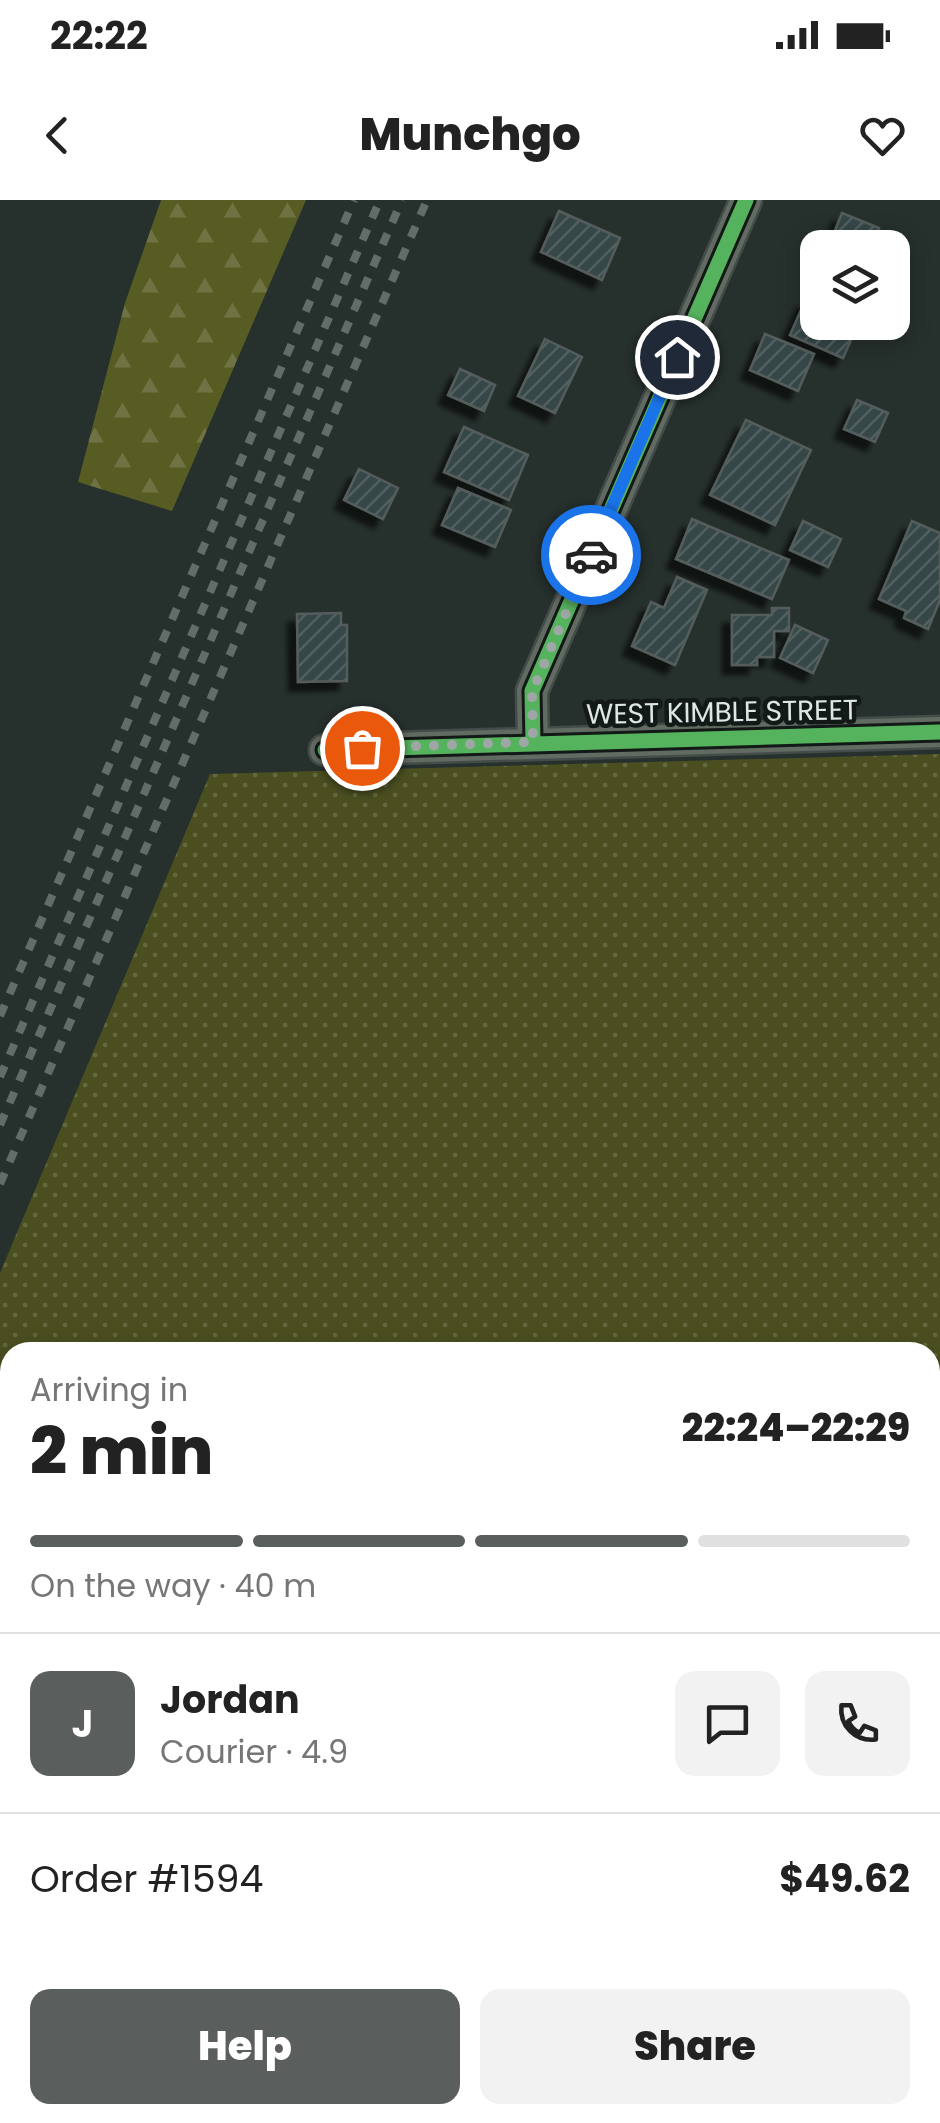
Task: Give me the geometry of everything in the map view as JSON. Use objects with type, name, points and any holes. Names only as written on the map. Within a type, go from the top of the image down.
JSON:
[{"type":"street","points":[[533,742],[532,692],[746,200]]},
{"type":"street","name":"WEST KIMBLE STREET","points":[[326,750],[940,732]]},
{"type":"green space","points":[[161,200],[306,200],[172,511],[78,482],[125,303]]},
{"type":"green space","points":[[940,754],[940,1342],[0,1342],[0,1273],[210,774]]},
{"type":"building","points":[[559,211],[620,238],[602,280],[541,252]]},
{"type":"building","points":[[842,213],[879,228],[878,230],[835,230]]},
{"type":"building","points":[[800,312],[800,339],[790,335]]},
{"type":"building","points":[[765,334],[814,354],[798,391],[750,370]]},
{"type":"building","points":[[545,339],[582,357],[555,413],[518,396]]},
{"type":"building","points":[[802,340],[851,340],[843,358]]},
{"type":"building","points":[[460,369],[495,385],[484,411],[448,395]]},
{"type":"building","points":[[857,400],[888,413],[875,442],[844,429]]},
{"type":"building","points":[[746,420],[811,450],[775,525],[710,495]]},
{"type":"building","points":[[464,427],[528,455],[509,500],[444,472]]},
{"type":"building","points":[[359,469],[398,488],[383,519],[344,500]]},
{"type":"building","points":[[458,488],[511,510],[495,547],[442,525]]},
{"type":"building","points":[[692,519],[789,560],[772,599],[676,559]]},
{"type":"building","points":[[803,521],[841,539],[828,567],[790,550]]},
{"type":"building","points":[[912,521],[940,533],[940,600],[928,629],[904,618],[906,611],[879,599]]},
{"type":"building","points":[[677,577],[707,590],[675,665],[632,646],[651,602],[664,608]]},
{"type":"building","points":[[772,608],[789,608],[789,631],[774,631],[774,657],[757,657],[757,665],[732,665],[732,615],[772,615]]},
{"type":"building","points":[[341,613],[341,625],[347,625],[347,681],[298,682],[297,614]]},
{"type":"building","points":[[795,625],[828,640],[813,673],[780,658]]},
{"type":"railway","points":[[0,1016],[354,200]]},
{"type":"railway","points":[[0,1077],[380,200]]},
{"type":"railway","points":[[0,1125],[402,200]]},
{"type":"railway","points":[[0,1184],[427,200]]},
{"type":"cycle path","points":[[533,742],[532,691],[746,200]]},
{"type":"cycle path","points":[[325,750],[940,732]]},
{"type":"way so far","points":[[362,748],[533,742],[532,692],[591,555]]},
{"type":"route","points":[[591,555],[677,357]]}]
